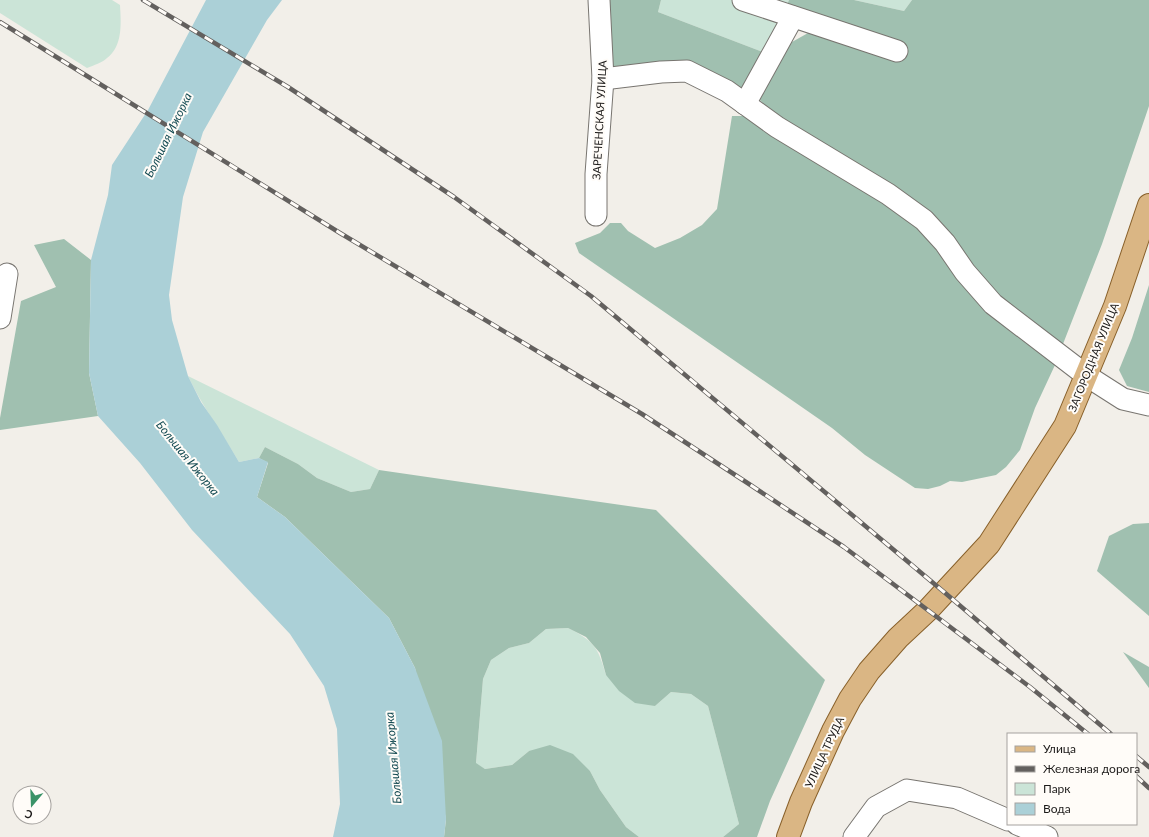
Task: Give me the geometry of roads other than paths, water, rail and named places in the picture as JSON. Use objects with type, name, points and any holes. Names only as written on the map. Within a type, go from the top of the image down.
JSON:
[{"type":"main road","name":"ЗАГОРОДНАЯ УЛИЦА","points":[[869,671],[898,638],[928,610],[989,544],[1065,426],[1115,306],[1149,205]]},
{"type":"main road","name":"УЛИЦА ТРУДА","points":[[788,837],[801,802],[833,731],[850,699],[869,671]]},
{"type":"street","name":"ЗАРЕЧЕНСКАЯ УЛИЦА","points":[[596,215],[596,174],[603,79],[599,0]]},
{"type":"street","points":[[743,0],[897,51]]},
{"type":"street","points":[[745,104],[793,17]]},
{"type":"street","points":[[603,79],[661,72],[687,71],[727,91],[777,127],[888,194],[924,220],[945,243],[965,272],[993,304],[1086,376],[1123,399],[1149,404]]},
{"type":"street","points":[[0,318],[7,274]]},
{"type":"street","points":[[854,837],[876,807],[907,790],[957,798],[1007,820]]},
{"type":"street","points":[[1019,825],[1047,837]]},
{"type":"water","name":"Большая Ижорка","points":[[206,0],[282,0],[267,20],[203,132],[183,197],[169,295],[172,320],[188,376],[201,402],[217,425],[239,462],[259,458],[268,462],[257,497],[285,517],[389,618],[415,668],[442,741],[446,819],[444,837],[333,837],[340,804],[337,729],[324,686],[290,634],[192,530],[140,463],[98,416],[89,373],[91,260],[108,195],[112,165],[148,110]]},
{"type":"railway","points":[[143,0],[288,87],[454,197],[591,296],[1110,733]]},
{"type":"railway","points":[[0,22],[340,233],[642,414],[749,484],[844,547],[1030,687],[1087,733]]},
{"type":"railway","points":[[1137,757],[1149,767]]},
{"type":"railway","points":[[1137,777],[1149,788]]}]
